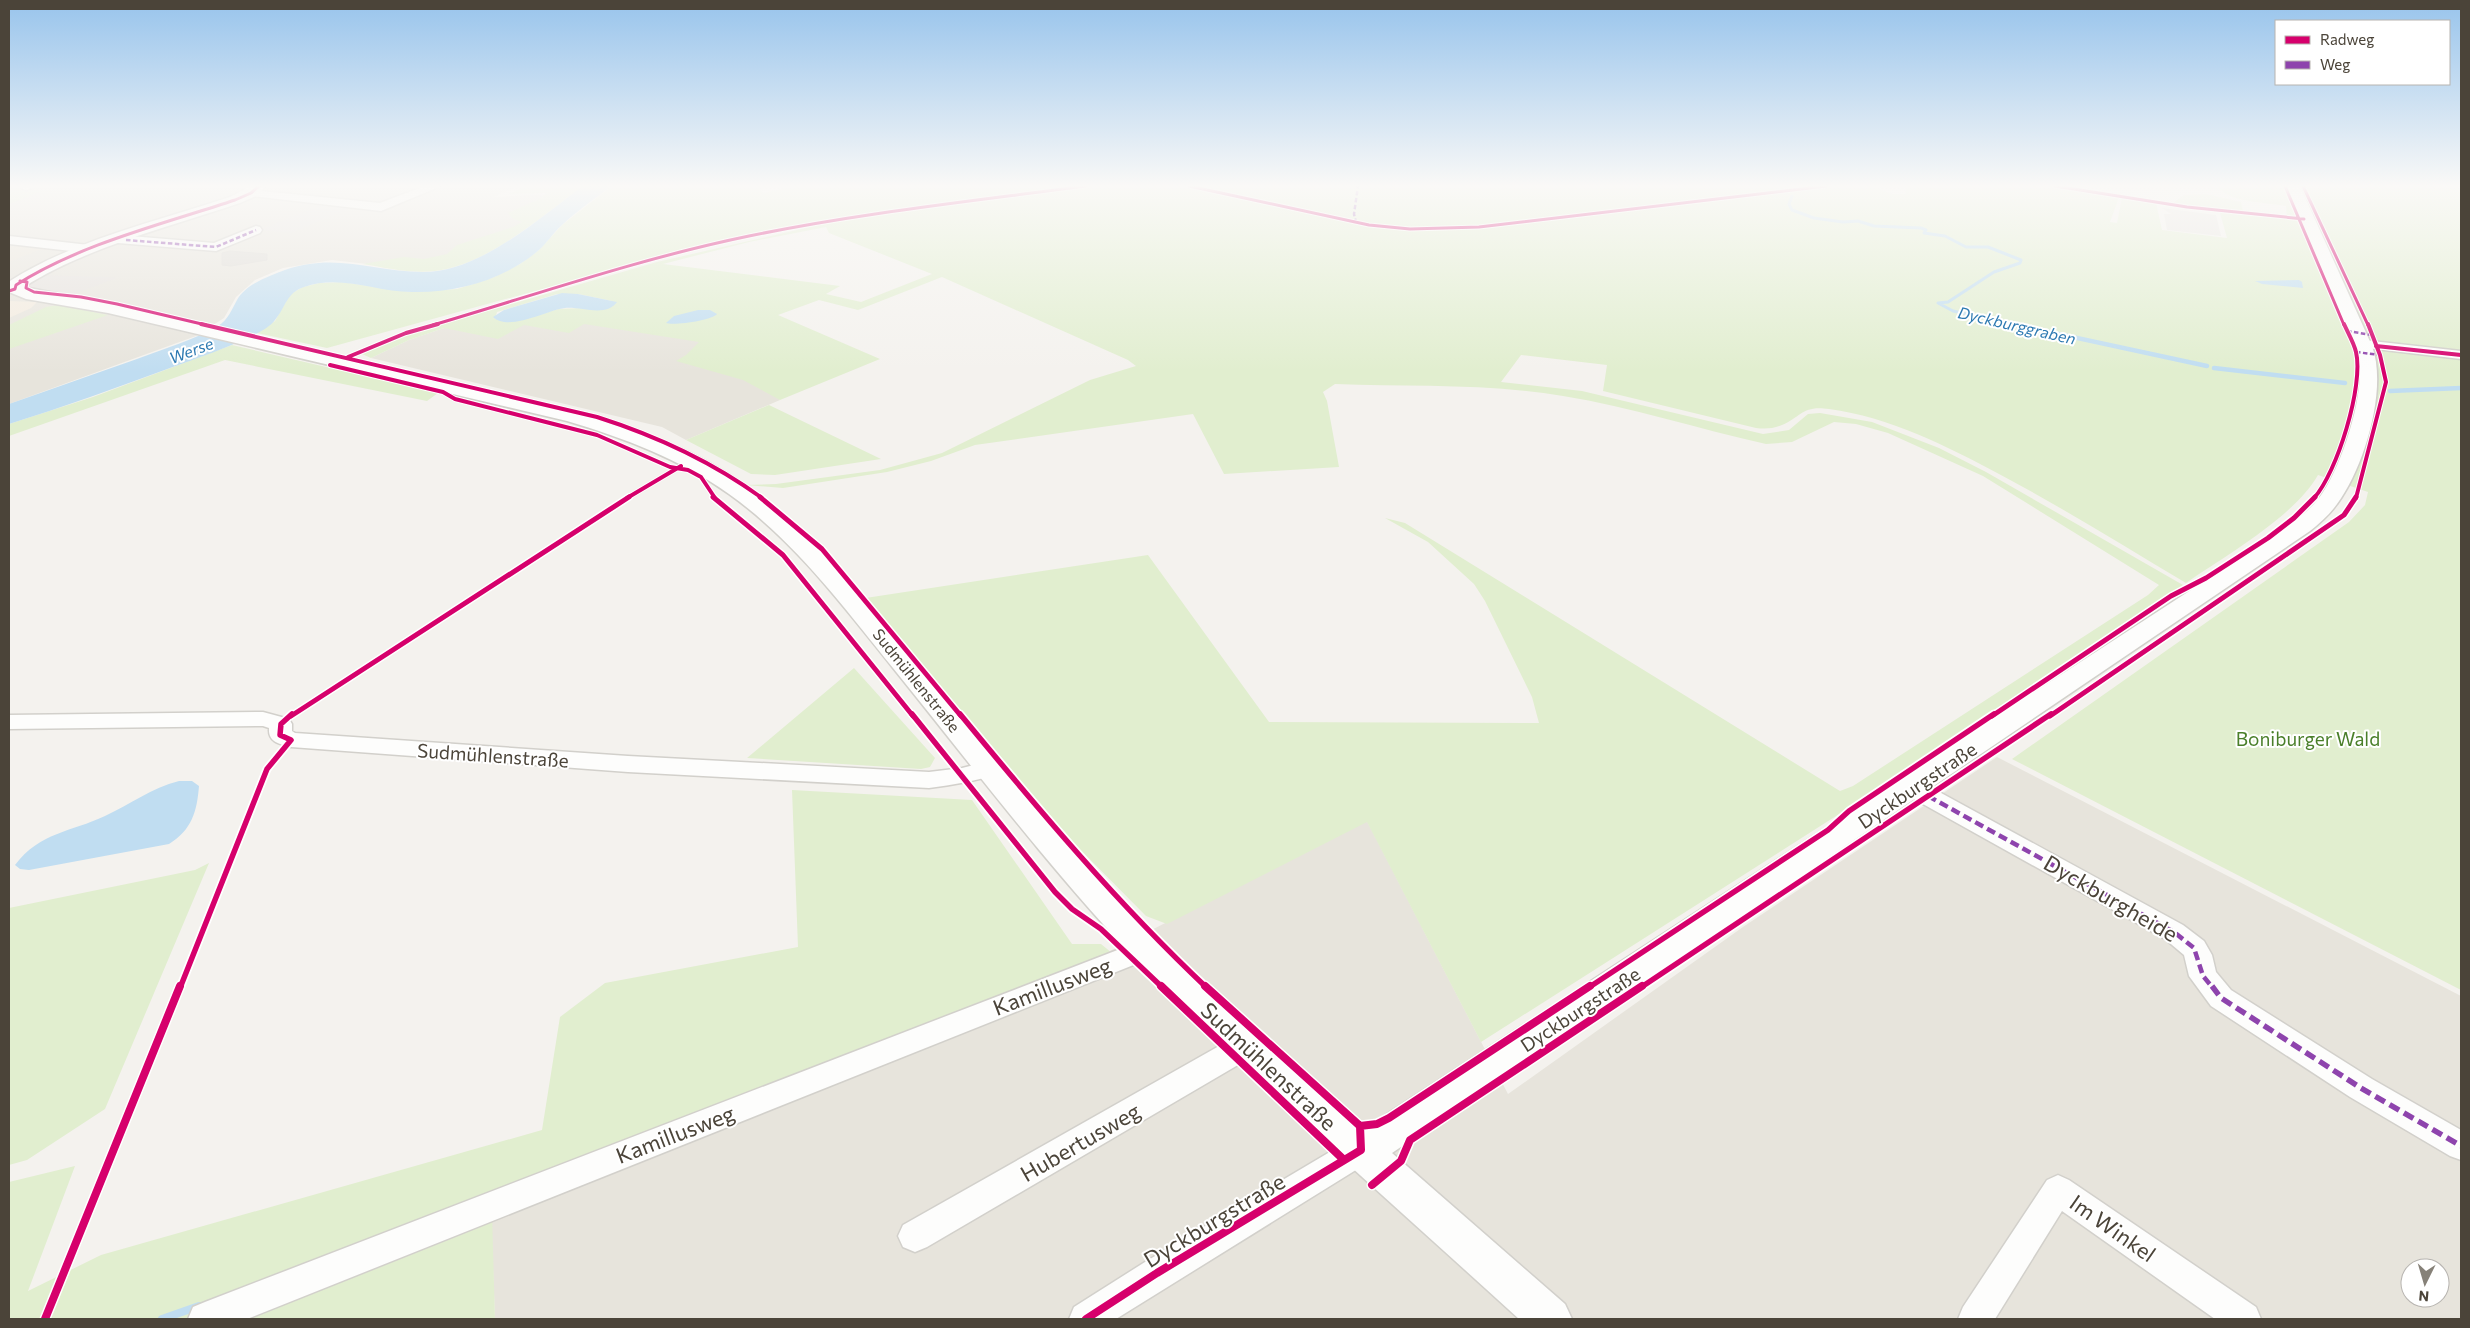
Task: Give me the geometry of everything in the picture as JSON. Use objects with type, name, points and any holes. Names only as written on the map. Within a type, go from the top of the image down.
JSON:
[{"type":"street","points":[[80,248],[89,249]]},
{"type":"street","points":[[12,290],[27,276],[92,248]]},
{"type":"street","name":"Dyckburgstraße","points":[[1086,1319],[1174,1263],[1394,1132],[1913,788],[2254,559],[2316,514],[2329,501],[2344,474],[2367,396],[2368,368],[2362,344],[2320,248]]},
{"type":"street","name":"Sudmühlenstraße","points":[[12,290],[194,327],[600,423],[662,446],[710,471],[771,514],[811,553],[990,770],[1102,902],[1146,949],[1246,1046],[1550,1319]]},
{"type":"street","points":[[2362,344],[2461,355]]},
{"type":"street","name":"Sudmühlenstraße","points":[[9,722],[263,719],[280,724],[280,735],[291,740],[628,764],[929,780],[990,770]]},
{"type":"street","name":"Dyckburgheide","points":[[1913,788],[2174,932],[2194,948],[2198,955],[2203,976],[2221,998],[2361,1088],[2461,1146]]},
{"type":"street","name":"Kamillusweg","points":[[205,1319],[1146,949]]},
{"type":"street","name":"Hubertusweg","points":[[914,1236],[1246,1046]]},
{"type":"street","name":"Im Winkel","points":[[1975,1319],[2058,1190],[2244,1319]]},
{"type":"shaded area","points":[[9,248],[477,248],[419,270],[332,260],[283,268],[255,280],[236,297],[224,318],[196,336],[9,404]]},
{"type":"shaded area","points":[[9,248],[43,248],[9,262]]},
{"type":"shaded area","points":[[33,275],[117,278],[69,296],[23,289],[23,281]]},
{"type":"shaded area","points":[[9,301],[37,302],[31,308],[9,318]]},
{"type":"shaded area","points":[[766,314],[776,396],[780,400],[686,440],[662,427],[371,358],[409,340],[444,328]]},
{"type":"shaded area","points":[[1997,757],[2461,996],[2461,1319],[495,1319],[491,1214],[1100,956],[1367,821],[1508,1094],[1743,927]]},
{"type":"green space","points":[[454,248],[496,248],[455,267],[435,271],[417,272],[363,264],[404,257],[424,259],[447,254]]},
{"type":"green space","points":[[541,248],[695,248],[327,348],[257,333],[275,321],[290,294],[303,287],[319,283],[342,282],[411,292],[457,289],[492,278],[520,264]]},
{"type":"green space","name":"Boniburger Wald","points":[[726,248],[663,264],[840,286],[826,294],[861,302],[932,274],[867,248],[2461,248],[2461,990],[2012,759],[2349,522],[2365,505],[2368,492],[2318,475],[2293,506],[2276,520],[2239,548],[2186,583],[1999,474],[1938,443],[1895,426],[1851,413],[1820,408],[1803,412],[1789,422],[1779,426],[1756,428],[1603,391],[1607,365],[1521,355],[1501,382],[1582,391],[1763,434],[1789,430],[1808,414],[1820,413],[1872,422],[1939,448],[1986,472],[2183,585],[1858,802],[1481,1042],[1367,822],[1167,924],[1146,916],[1045,814],[877,610],[859,599],[1148,555],[1269,722],[1539,723],[1532,697],[1485,601],[1474,584],[1428,542],[1385,518],[1405,523],[1840,791],[1853,786],[2148,595],[2159,585],[1983,476],[1888,433],[1856,424],[1834,422],[1792,442],[1766,444],[1639,412],[1563,396],[1478,387],[1335,384],[1323,392],[1327,401],[1339,467],[1224,474],[1193,414],[975,445],[931,461],[887,472],[783,488],[746,485],[776,484],[880,470],[942,453],[1090,380],[1136,366],[1128,360],[942,277],[858,310],[819,300],[778,315],[880,359],[780,400],[743,380],[676,361],[686,355],[699,342],[584,324],[569,333],[524,325],[498,339],[444,328],[409,340],[371,358],[362,354],[401,336],[657,262]],"holes":[[[557,294],[578,294],[612,301],[581,308],[558,309],[525,319],[495,319],[497,312]]]},
{"type":"green space","points":[[58,305],[108,315],[9,349],[9,325],[46,307]]},
{"type":"green space","points":[[232,345],[438,393],[427,401],[225,360],[9,436],[9,424],[93,397]]},
{"type":"green space","points":[[769,405],[881,459],[775,475],[751,474],[686,440]]},
{"type":"green space","points":[[854,668],[935,758],[930,767],[921,769],[747,758]]},
{"type":"green space","points":[[792,790],[972,800],[1072,944],[1101,944],[1112,953],[492,1214],[495,1319],[9,1319],[9,1182],[75,1166],[28,1291],[101,1255],[542,1130],[560,1017],[605,983],[798,947]]},
{"type":"green space","points":[[209,863],[105,1109],[27,1160],[9,1165],[9,908],[195,870]]},
{"type":"water","name":"Werse","points":[[496,248],[541,248],[511,269],[495,277],[479,283],[446,290],[412,292],[331,282],[304,287],[293,293],[273,322],[254,335],[212,353],[130,383],[9,424],[9,404],[199,336],[218,326],[227,318],[246,289],[258,281],[285,270],[304,265],[338,263],[423,272],[445,270]]},
{"type":"water","points":[[2299,280],[2302,282],[2303,288],[2262,284],[2255,281]]},
{"type":"water","points":[[562,293],[578,294],[617,302],[612,307],[606,309],[565,308],[518,321],[500,321],[493,317],[504,310]]},
{"type":"water","points":[[698,310],[710,310],[717,314],[693,322],[666,323],[674,316]]},
{"type":"water","points":[[179,781],[192,781],[199,786],[198,795],[195,812],[188,826],[177,839],[169,844],[29,870],[20,869],[15,865],[25,854],[45,839],[105,816],[150,792]]},
{"type":"building","points":[[230,251],[267,254],[267,260],[231,266],[222,265],[222,253]]},
{"type":"waterway","name":"Dyckburggraben","points":[[1990,248],[2021,260],[2020,263],[1994,272],[1948,302],[1938,303],[1953,311],[2017,325]]},
{"type":"waterway","name":"Dyckburggraben","points":[[2012,324],[2207,366]]},
{"type":"waterway","name":"Dyckburggraben","points":[[2214,368],[2345,383]]},
{"type":"waterway","name":"Dyckburggraben","points":[[2390,391],[2461,388]]},
{"type":"waterway","points":[[162,1319],[199,1306]]},
{"type":"marked path","points":[[2347,331],[2372,335]]},
{"type":"marked path","points":[[2356,352],[2380,355]]},
{"type":"marked path","points":[[1928,796],[2174,932],[2194,948],[2198,955],[2203,976],[2221,998],[2361,1088],[2461,1146]]},
{"type":"cycle path","points":[[9,291],[15,289],[16,285],[36,272],[92,248]]},
{"type":"cycle path","points":[[348,357],[406,333],[646,262],[700,248]]},
{"type":"cycle path","points":[[20,281],[27,282],[26,288],[34,292],[81,297],[117,304],[597,417],[660,439],[690,453],[746,486],[798,527],[822,549],[1050,822],[1128,910],[1206,987],[1360,1126],[1377,1124],[1389,1118],[1828,830],[1849,811],[2171,596],[2206,578],[2268,538],[2306,507],[2317,495],[2336,461],[2353,398],[2357,362],[2356,352],[2312,248]]},
{"type":"cycle path","points":[[1372,1185],[1401,1161],[1410,1140],[1996,752],[2344,515],[2356,498],[2386,382],[2380,355],[2372,333],[2332,248]]},
{"type":"cycle path","points":[[2376,346],[2461,355]]},
{"type":"cycle path","points":[[330,365],[443,392],[455,399],[597,435],[670,467],[688,470],[701,477],[712,496],[783,555],[1055,892],[1072,909],[1101,929],[1344,1160]]},
{"type":"cycle path","points":[[45,1319],[234,855],[267,769],[291,740],[280,735],[281,724],[298,709],[595,517],[681,466]]},
{"type":"cycle path","points":[[1086,1319],[1157,1273],[1361,1150],[1360,1126]]}]
